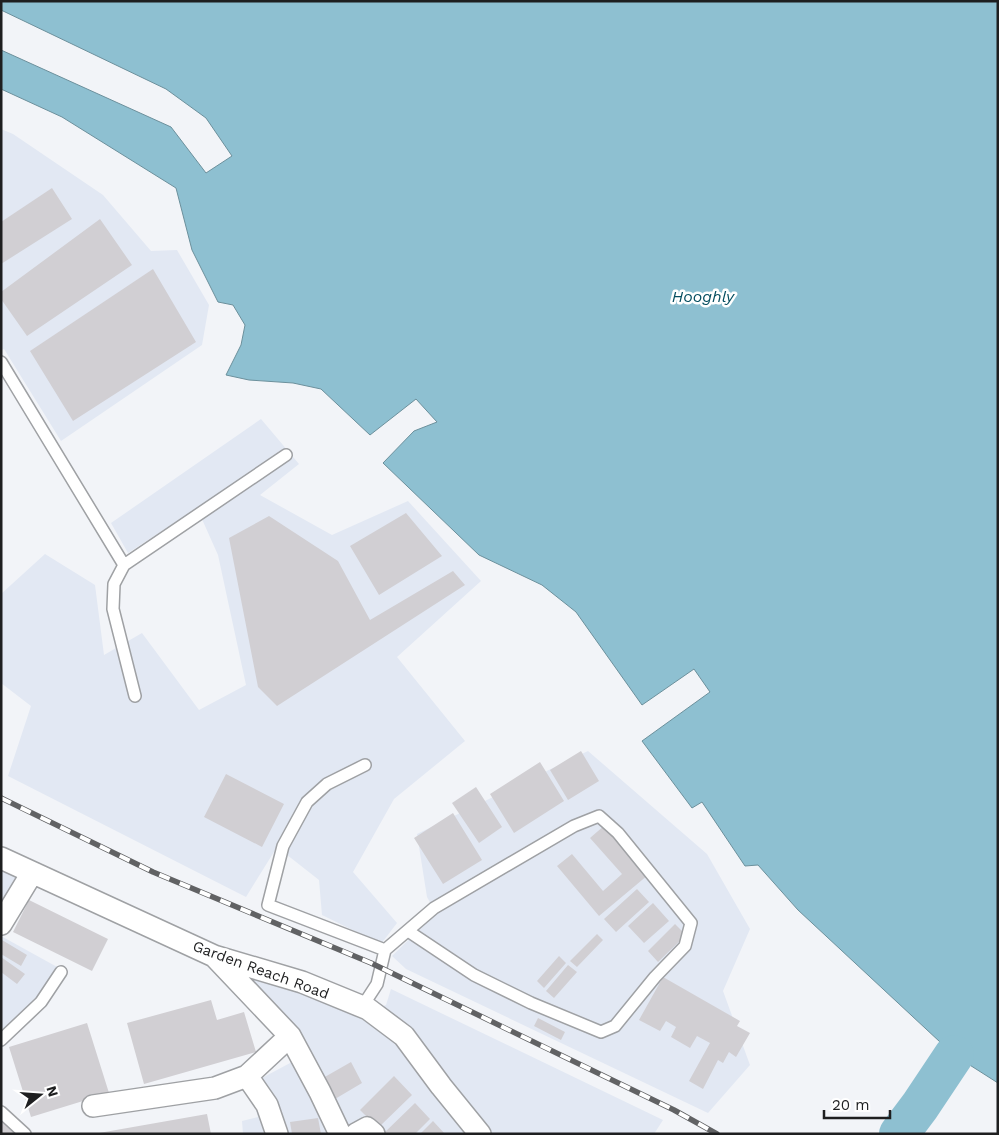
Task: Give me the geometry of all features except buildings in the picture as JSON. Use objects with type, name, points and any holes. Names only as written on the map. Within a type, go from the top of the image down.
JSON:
[{"type":"street","name":"Garden Reach Road","points":[[1,858],[214,956],[302,982],[368,1009],[404,1036],[480,1134]]},
{"type":"street","points":[[1,924],[32,873]]},
{"type":"street","points":[[214,956],[290,1036],[340,1134]]},
{"type":"street","points":[[93,1106],[215,1088],[247,1076],[290,1036]]},
{"type":"street","points":[[247,1076],[267,1105],[277,1134]]},
{"type":"street","points":[[356,1134],[367,1128],[374,1134]]},
{"type":"lane","points":[[1,362],[124,565]]},
{"type":"lane","points":[[135,696],[112,610],[114,584],[124,565],[286,455]]},
{"type":"lane","points":[[365,765],[327,784],[307,802],[283,846],[268,905],[385,950]]},
{"type":"lane","points":[[362,1007],[377,984],[385,950],[408,930],[434,908],[574,826],[599,816],[618,833],[690,923],[685,946],[655,977],[615,1026],[601,1032],[531,1003],[474,975],[408,930]]},
{"type":"lane","points":[[1,1040],[41,1002],[61,972]]},
{"type":"lane","points":[[1,1112],[25,1134]]},
{"type":"shaded area","points":[[1,129],[13,134],[103,195],[151,251],[177,250],[209,305],[202,345],[61,441],[4,349],[1,350]]},
{"type":"shaded area","points":[[261,419],[299,464],[260,495],[332,535],[408,501],[481,581],[397,657],[465,741],[394,799],[353,872],[397,923],[381,944],[322,915],[319,880],[277,847],[246,897],[8,776],[31,706],[1,683],[1,594],[45,554],[95,585],[104,655],[142,633],[199,710],[246,685],[218,555],[197,508],[128,553],[111,523]]},
{"type":"shaded area","points":[[588,751],[707,854],[750,929],[723,991],[750,1065],[708,1113],[406,969],[392,956],[436,913],[427,897],[417,834]]},
{"type":"shaded area","points":[[1,866],[22,877],[1,913]]},
{"type":"shaded area","points":[[1,936],[59,968],[39,1001],[1,1037]]},
{"type":"shaded area","points":[[236,970],[301,990],[361,1015],[386,1005],[391,989],[663,1120],[654,1134],[243,1134],[242,1121],[258,1117],[249,1085],[307,1054]]},
{"type":"water","name":"Hooghly","points":[[1,1],[998,1],[998,1083],[954,1055],[798,910],[758,865],[745,866],[702,802],[692,808],[642,741],[710,692],[694,669],[642,705],[576,612],[542,585],[479,555],[383,463],[414,431],[437,422],[416,399],[370,435],[321,389],[293,383],[249,380],[226,375],[241,345],[245,325],[233,305],[218,302],[192,250],[176,188],[62,117],[1,89],[1,50],[171,127],[206,173],[232,156],[206,118],[166,89],[1,10]]},
{"type":"waterway","points":[[899,1134],[954,1055]]},
{"type":"railway","points":[[1,798],[153,872],[371,963],[674,1110],[717,1134]]}]
